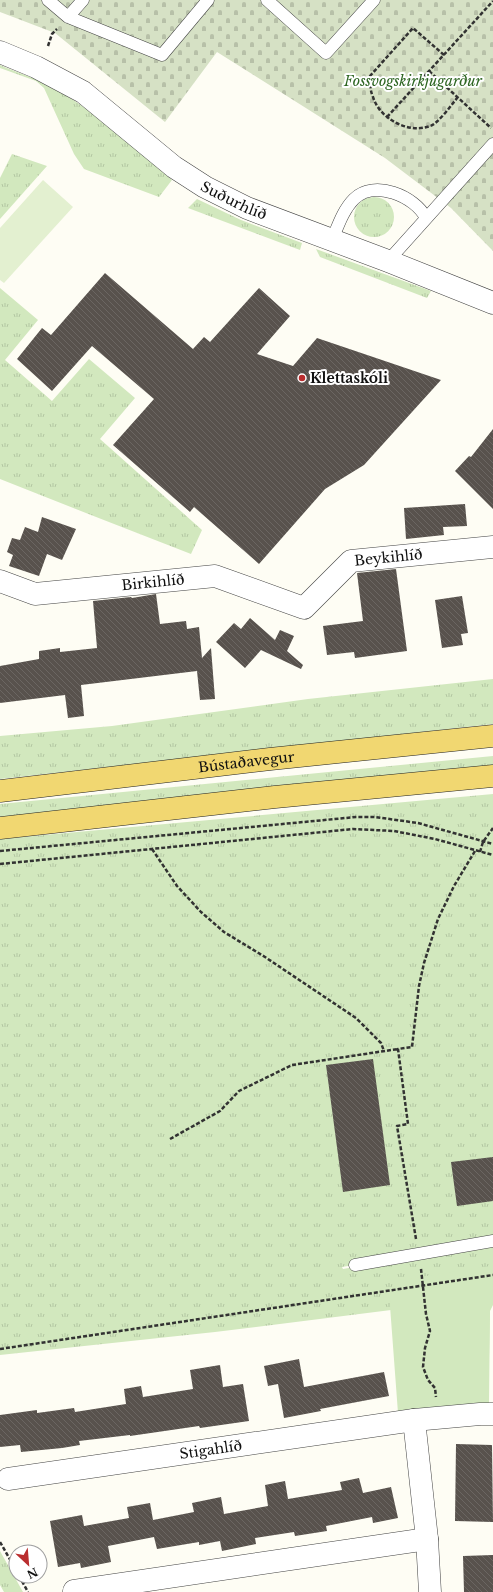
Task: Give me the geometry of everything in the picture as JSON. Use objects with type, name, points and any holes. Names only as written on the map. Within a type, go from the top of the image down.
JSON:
[{"type":"main road","name":"Bústaðavegur","points":[[0,791],[270,759],[493,736]]},
{"type":"main road","points":[[0,828],[275,797],[493,776]]},
{"type":"street","name":"Suðurhlíð","points":[[0,52],[36,66],[83,92],[174,167],[205,187],[247,208],[493,303]]},
{"type":"street","name":"Beykihlíð","points":[[304,608],[351,561],[493,547]]},
{"type":"street","name":"Birkihlíð","points":[[0,581],[35,594],[215,576],[304,608]]},
{"type":"street","name":"Stigahlíð","points":[[8,1479],[414,1420],[493,1414]]},
{"type":"street","points":[[414,1420],[427,1539],[430,1592]]},
{"type":"street","points":[[74,1591],[427,1539]]},
{"type":"lane","points":[[48,0],[68,17],[162,55],[208,0]]},
{"type":"lane","points":[[68,17],[83,0]]},
{"type":"lane","points":[[267,0],[326,53],[374,0]]},
{"type":"lane","points":[[388,262],[493,144]]},
{"type":"lane","points":[[332,240],[350,204],[362,193],[369,190],[379,189],[398,194],[412,203],[424,214],[426,218]]},
{"type":"lane","points":[[355,1266],[493,1240]]},
{"type":"path","points":[[387,117],[493,1]]},
{"type":"path","points":[[444,55],[413,28],[370,76],[370,87],[373,99],[387,117],[397,124],[420,128],[432,126],[458,97]]},
{"type":"path","points":[[429,71],[493,130]]},
{"type":"path","points":[[0,851],[356,817],[375,817],[418,823],[493,844]]},
{"type":"path","points":[[480,852],[484,842],[493,828]]},
{"type":"path","points":[[0,864],[353,829],[394,831],[434,839],[493,855]]},
{"type":"path","points":[[152,849],[177,886],[212,922],[224,932],[265,957],[356,1018],[382,1043],[384,1051]]},
{"type":"path","points":[[170,1139],[220,1111],[239,1091],[292,1065],[412,1047],[419,986],[424,963],[438,919],[454,886],[475,851]]},
{"type":"path","points":[[398,1049],[408,1124],[397,1126],[419,1254],[426,1314],[430,1331],[425,1348],[423,1367],[428,1380],[435,1388],[437,1418]]},
{"type":"path","points":[[0,1349],[493,1275]]},
{"type":"path","points":[[0,1542],[8,1556]]},
{"type":"green space","name":"Fossvogskirkjugarður","points":[[0,0],[493,0],[493,251],[451,208],[385,158],[217,52],[165,122],[55,33],[0,12]]},
{"type":"green space","points":[[0,65],[43,82],[87,109],[172,180],[159,197],[84,169],[74,154],[44,88],[36,81],[0,68]]},
{"type":"green space","points":[[12,154],[47,166],[0,219],[0,178]]},
{"type":"green space","points":[[43,180],[73,207],[4,283],[0,280],[0,228]]},
{"type":"green space","points":[[378,197],[385,200],[391,206],[394,217],[393,225],[385,234],[378,237],[370,237],[363,234],[355,225],[354,213],[357,206],[366,198]]},
{"type":"green space","points":[[197,199],[241,220],[302,243],[300,250],[188,208]]},
{"type":"green space","points":[[316,249],[431,291],[427,298],[320,257]]},
{"type":"green space","points":[[0,288],[38,320],[5,360],[52,401],[89,359],[135,398],[100,439],[202,530],[191,554],[0,479]]},
{"type":"green space","points":[[493,679],[493,724],[0,779],[0,736],[112,726],[308,699]]},
{"type":"green space","points":[[493,756],[493,765],[0,817],[0,804]]},
{"type":"green space","points":[[493,794],[493,1241],[342,1267],[343,1269],[493,1243],[493,1305],[490,1311],[488,1404],[431,1407],[399,1309],[215,1332],[0,1355],[0,839]]},
{"type":"green space","points":[[491,1266],[492,1299],[490,1309],[489,1405],[447,1405],[398,1413],[390,1306],[393,1281]]},
{"type":"green space","points":[[0,1551],[8,1565],[8,1584],[19,1584],[23,1592],[4,1592],[0,1585]]},
{"type":"building","points":[[105,273],[193,349],[204,337],[210,342],[259,288],[290,316],[257,354],[293,366],[317,338],[441,380],[364,465],[325,489],[259,564],[194,507],[190,512],[113,445],[154,399],[92,346],[52,391],[17,359],[42,328],[51,335]]},
{"type":"building","points":[[493,429],[493,509],[455,471],[469,456],[471,457]]},
{"type":"building","points":[[465,504],[467,526],[443,527],[444,535],[406,539],[404,508]]},
{"type":"building","points":[[42,517],[76,529],[62,560],[47,554],[39,576],[9,566],[13,555],[7,552],[12,538],[20,540],[25,527],[38,532]]},
{"type":"building","points":[[396,569],[407,651],[355,658],[354,652],[327,655],[323,626],[363,621],[357,573]]},
{"type":"building","points":[[156,594],[160,624],[186,621],[187,629],[199,627],[202,658],[211,648],[215,699],[200,700],[197,671],[81,685],[84,716],[68,718],[65,695],[0,703],[0,666],[39,659],[39,651],[60,648],[60,652],[97,648],[93,601],[132,598]]},
{"type":"building","points":[[462,596],[468,633],[461,634],[463,645],[442,648],[435,600]]},
{"type":"building","points":[[250,618],[275,640],[280,630],[294,636],[287,651],[303,665],[301,669],[261,650],[245,668],[216,642],[234,623],[241,629]]},
{"type":"building","points":[[373,1059],[390,1185],[343,1192],[326,1065]]},
{"type":"building","points":[[493,1157],[493,1201],[457,1206],[451,1162]]},
{"type":"building","points":[[299,1359],[304,1387],[384,1372],[389,1396],[320,1409],[321,1411],[284,1418],[278,1384],[268,1386],[264,1366]]},
{"type":"building","points":[[220,1365],[223,1387],[243,1384],[249,1421],[200,1428],[199,1426],[130,1436],[79,1441],[80,1445],[62,1448],[21,1452],[20,1445],[0,1447],[0,1415],[37,1410],[37,1413],[74,1408],[75,1412],[126,1404],[124,1389],[141,1386],[143,1397],[193,1389],[190,1370]]},
{"type":"building","points":[[456,1444],[492,1445],[493,1522],[455,1521]]},
{"type":"building","points":[[359,1478],[363,1493],[391,1487],[398,1518],[373,1523],[372,1517],[326,1526],[327,1531],[295,1536],[294,1532],[255,1538],[256,1544],[222,1551],[220,1541],[199,1545],[199,1542],[157,1549],[154,1537],[108,1546],[111,1562],[81,1568],[80,1563],[58,1567],[50,1521],[82,1515],[84,1526],[129,1518],[127,1507],[150,1503],[153,1520],[194,1512],[192,1503],[221,1497],[224,1514],[268,1506],[265,1485],[285,1481],[288,1499],[342,1490],[340,1482]]},
{"type":"building","points":[[493,1555],[493,1592],[464,1592],[463,1556]]},
{"type":"place","name":"Klettaskóli","points":[[302,378]]}]
